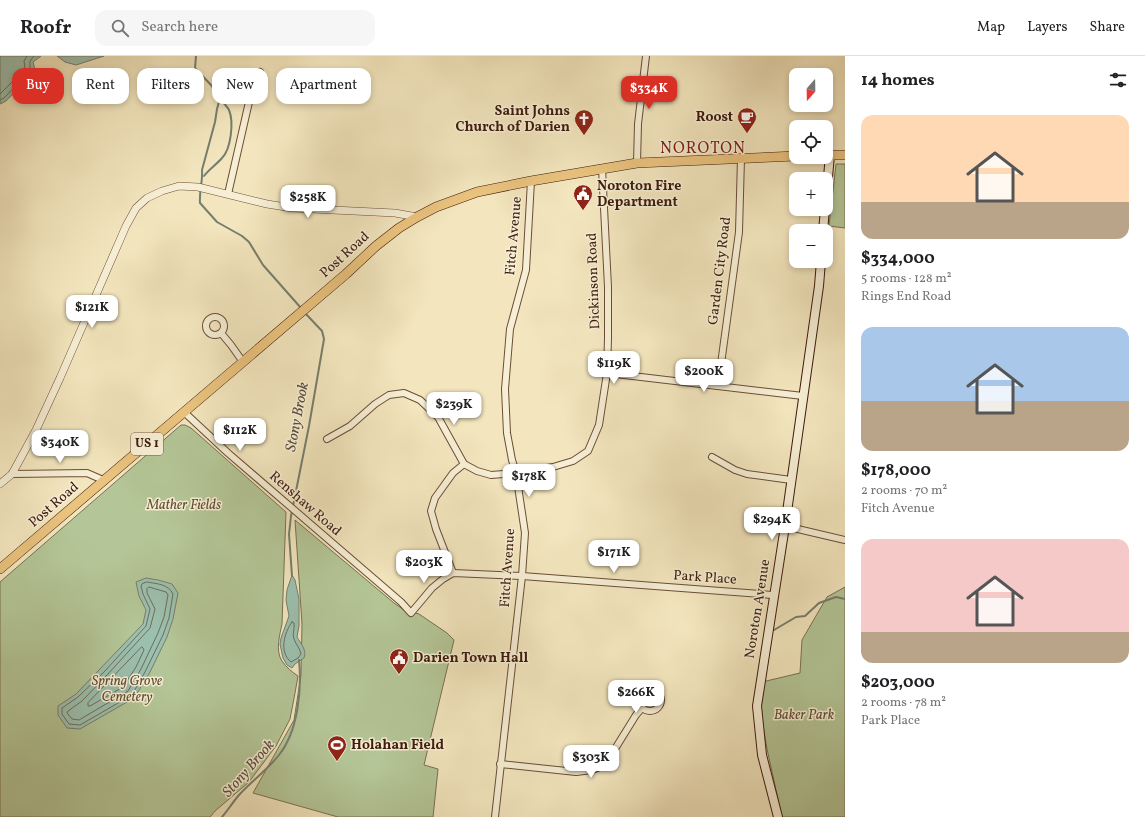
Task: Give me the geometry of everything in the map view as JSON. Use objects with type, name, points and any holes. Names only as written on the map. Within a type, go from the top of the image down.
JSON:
[{"type":"main road","points":[[833,155],[845,155]]},
{"type":"main road","name":"Post Road","points":[[0,569],[346,274],[376,246],[416,217],[448,202],[477,192],[531,180],[602,168],[637,163],[789,156]]},
{"type":"main road","name":"Noroton Avenue","points":[[778,817],[762,756],[757,706],[773,595],[785,526],[820,268]]},
{"type":"street","points":[[637,163],[638,124],[646,56]]},
{"type":"street","points":[[228,194],[249,104]]},
{"type":"street","name":"Garden City Road","points":[[718,386],[739,232],[741,158]]},
{"type":"street","name":"Dickinson Road","points":[[464,464],[477,471],[491,475],[553,467],[573,461],[588,451],[599,425],[606,373],[608,338],[608,287],[602,168]]},
{"type":"street","name":"Fitch Avenue","points":[[495,817],[522,576],[525,533],[516,472],[507,433],[505,389],[510,329],[526,270],[531,180]]},
{"type":"street","points":[[0,484],[12,474],[36,430],[121,236],[132,214],[147,198],[179,186],[202,188],[266,204],[292,208],[395,213],[416,217]]},
{"type":"street","points":[[221,333],[243,362]]},
{"type":"street","points":[[606,373],[803,396]]},
{"type":"street","points":[[327,439],[350,426],[375,404],[389,395],[404,393],[420,400],[438,417],[464,464],[453,473],[435,498],[431,511],[436,529],[453,573]]},
{"type":"street","name":"Renshaw Road","points":[[184,412],[228,453],[401,602],[411,613],[432,588],[453,573]]},
{"type":"street","points":[[712,457],[735,470],[747,474],[791,480]]},
{"type":"street","points":[[12,474],[87,473],[103,480]]},
{"type":"street","points":[[785,526],[845,540]]},
{"type":"street","name":"Park Place","points":[[453,573],[522,576],[773,595]]},
{"type":"street","points":[[500,764],[576,772],[592,770],[606,765],[636,715],[642,708]]},
{"type":"green space","points":[[836,164],[845,164],[845,228],[833,226],[833,224],[829,224],[830,216],[833,216],[833,191]]},
{"type":"green space","name":"Spring Grove Cemetery","points":[[181,425],[191,428],[286,512],[282,624],[278,648],[282,661],[298,676],[290,719],[276,746],[249,782],[210,817],[0,817],[0,582]]},
{"type":"green space","points":[[295,520],[394,603],[404,610],[419,614],[447,633],[454,640],[424,765],[438,769],[433,817],[338,817],[253,793],[294,720],[301,675],[302,624]]},
{"type":"green space","name":"Baker Park","points":[[845,587],[845,817],[782,817],[761,714],[762,682],[800,673],[802,640],[827,597]]},
{"type":"water","points":[[0,56],[41,56],[33,62],[34,68],[12,68],[12,95],[6,101],[0,104]]},
{"type":"water","points":[[57,56],[104,56],[76,65],[65,62]]},
{"type":"water","points":[[292,575],[295,580],[299,599],[299,626],[297,637],[303,647],[305,655],[304,658],[292,668],[287,665],[283,658],[280,644],[289,616],[286,600],[287,590]]},
{"type":"water","points":[[146,578],[172,584],[178,593],[173,619],[167,637],[149,674],[134,698],[80,729],[67,728],[58,715],[58,706],[76,694],[143,624],[146,610],[139,596],[136,582]]},
{"type":"waterway","name":"Stony Brook","points":[[196,56],[195,68],[211,85],[219,97],[215,122],[202,170],[200,203],[217,222],[242,236],[249,242],[263,265],[301,308]]},
{"type":"waterway","points":[[204,176],[222,158],[228,148],[231,135],[231,115],[228,108],[224,104]]},
{"type":"waterway","name":"Stony Brook","points":[[292,576],[289,534],[291,516],[324,339],[322,331],[305,313]]},
{"type":"waterway","points":[[774,630],[796,617],[805,616],[819,603],[836,597],[845,599]]},
{"type":"waterway","name":"Stony Brook","points":[[222,817],[239,795],[279,755],[291,734],[299,697],[299,660]]},
{"type":"place","name":"Roost","points":[[747,134]]},
{"type":"place","name":"Saint Johns Church of Darien","points":[[584,136]]},
{"type":"place","name":"Noroton Fire Department","points":[[583,211]]},
{"type":"place","name":"Darien Town Hall","points":[[399,675]]},
{"type":"place","name":"Holahan Field","points":[[337,762]]},
{"type":"district","name":"NOROTON","points":[[703,149]]},
{"type":"park label","name":"Mather Fields","points":[[184,505]]}]
